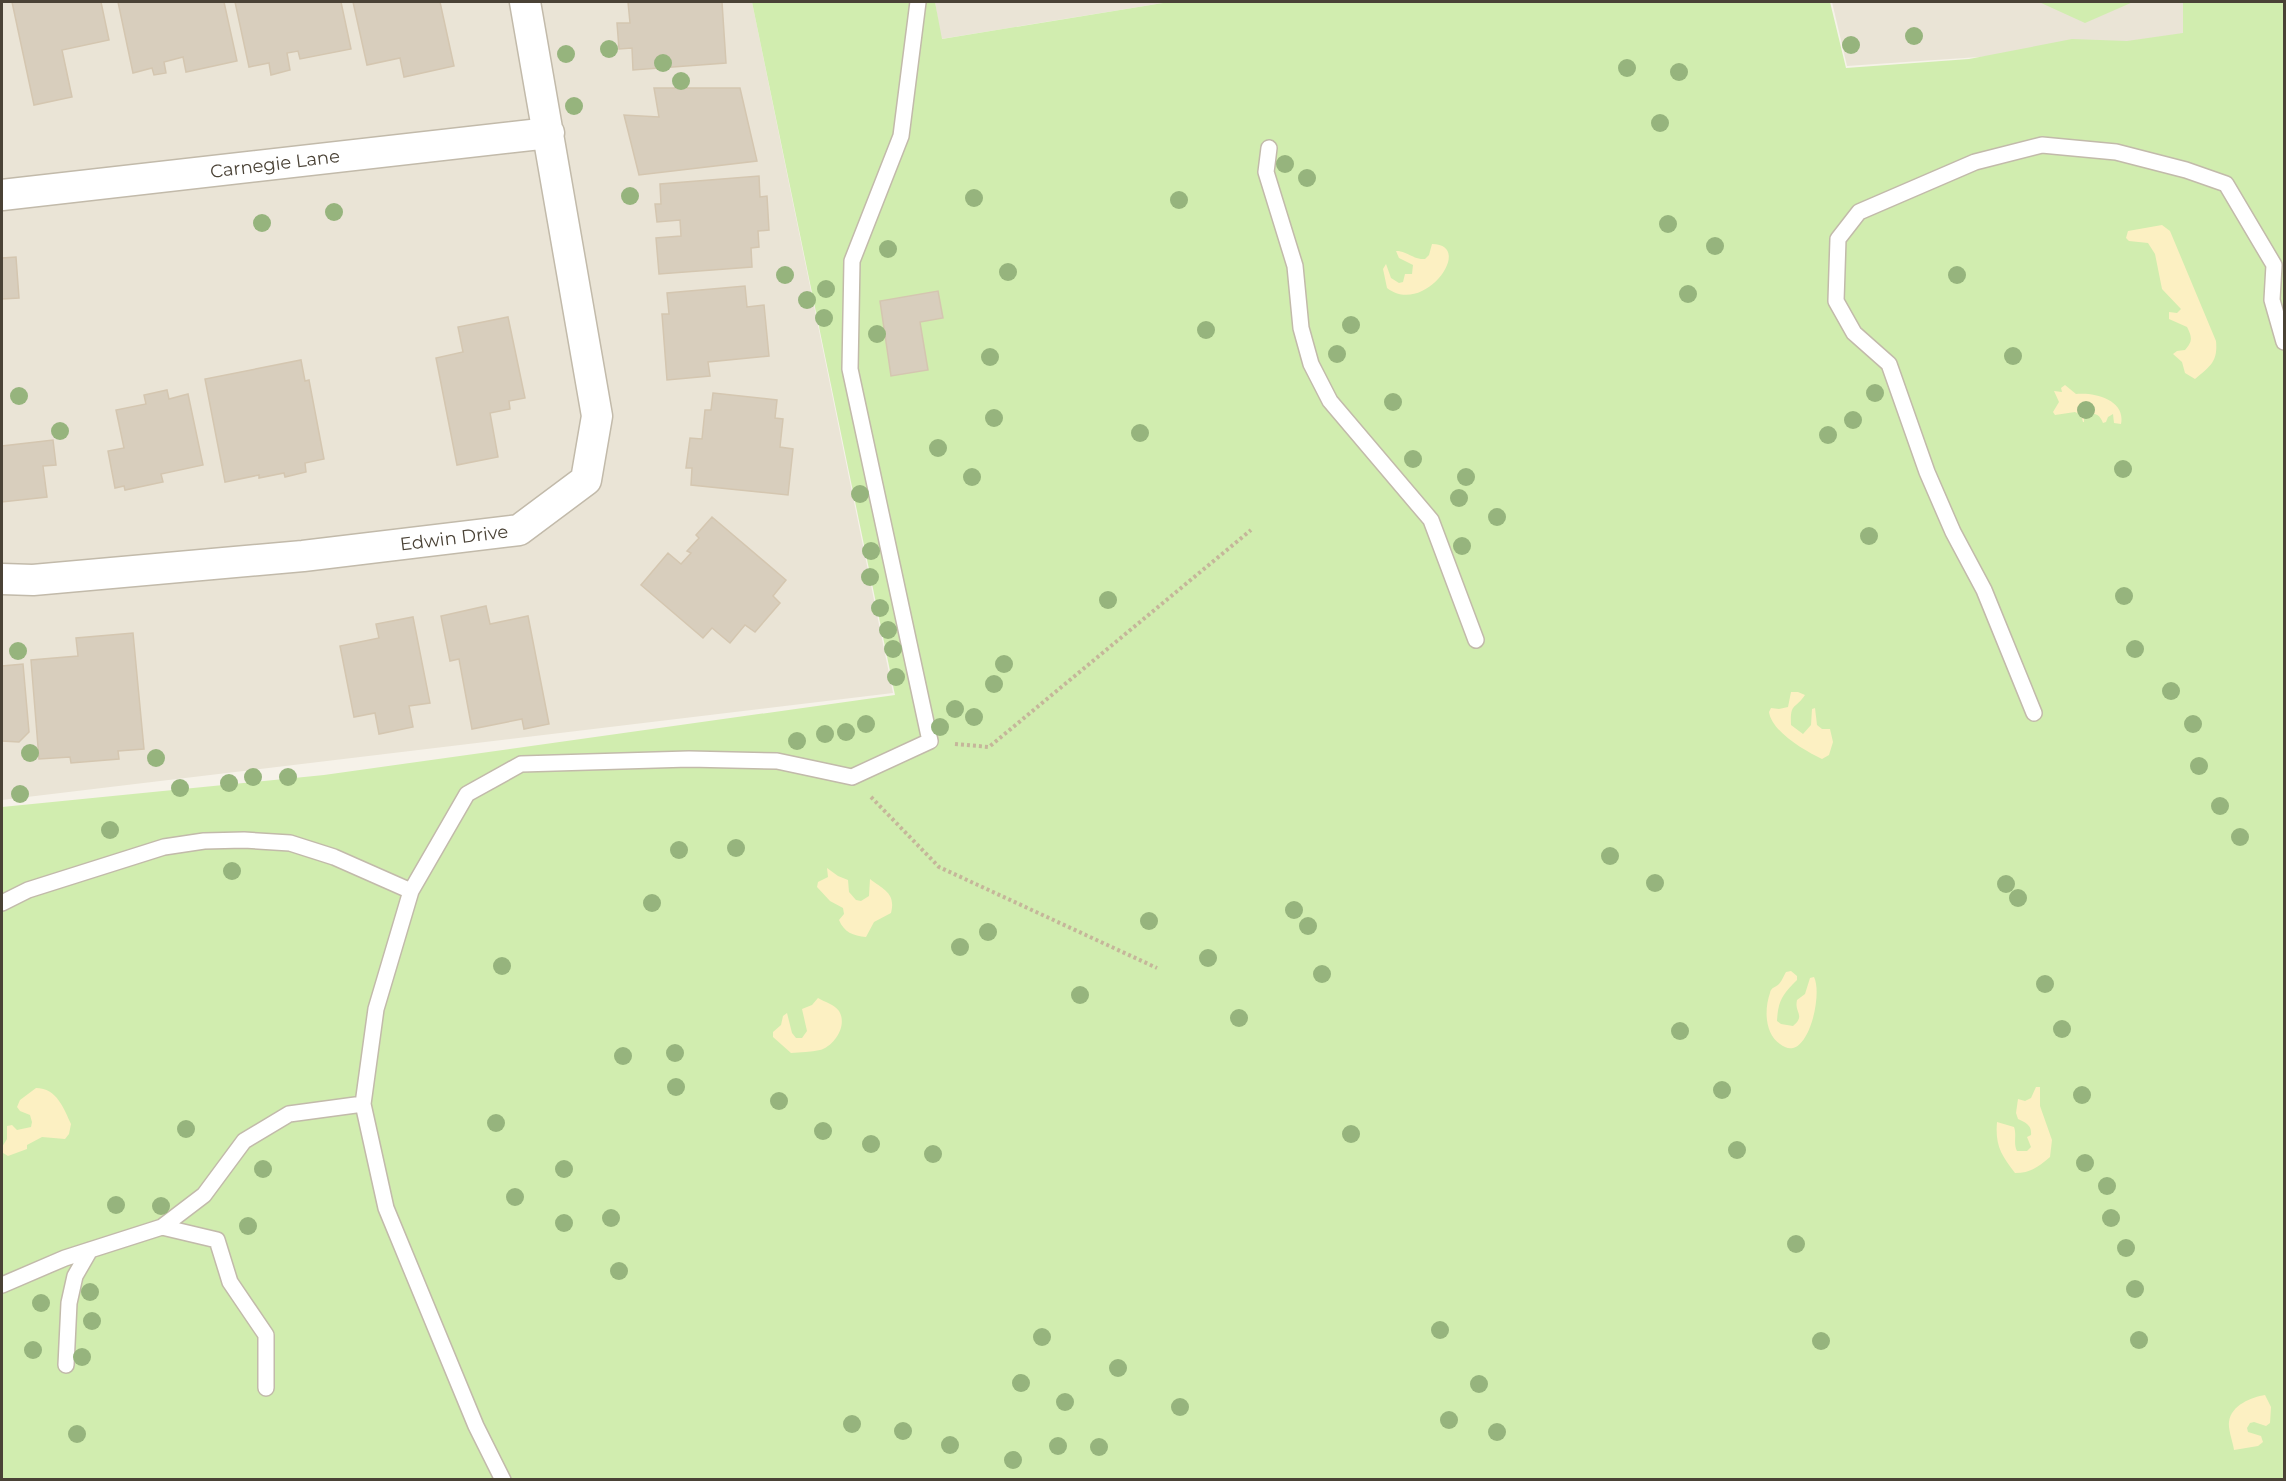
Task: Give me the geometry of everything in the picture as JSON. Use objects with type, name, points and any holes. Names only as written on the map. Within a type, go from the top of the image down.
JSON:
[{"type":"street","name":"Edwin Drive","points":[[2,579],[33,580],[303,556],[519,530],[586,480],[597,416],[525,2]]},
{"type":"street","name":"Carnegie Lane","points":[[2,195],[549,133]]},
{"type":"lane","points":[[503,1479],[476,1426],[386,1208],[363,1104],[376,1009],[411,891],[467,794],[521,764],[689,759],[777,761],[852,777],[930,741],[850,369],[852,261],[901,136],[918,2]]},
{"type":"lane","points":[[2034,713],[1984,590],[1953,532],[1927,472],[1888,364],[1854,333],[1836,301],[1838,239],[1859,212],[1975,162],[2042,145],[2116,152],[2186,170],[2226,184],[2274,265],[2272,300],[2284,342]]},
{"type":"lane","points":[[1269,148],[1266,171],[1295,266],[1301,328],[1311,364],[1330,401],[1431,520],[1476,640]]},
{"type":"lane","points":[[2,903],[28,890],[164,847],[204,841],[244,840],[290,843],[334,857],[411,891]]},
{"type":"lane","points":[[2,1285],[66,1258],[162,1227],[204,1195],[244,1141],[289,1114],[363,1104]]},
{"type":"lane","points":[[162,1227],[218,1240],[230,1282],[266,1335],[266,1388]]},
{"type":"lane","points":[[66,1365],[69,1304],[75,1276],[90,1250]]},
{"type":"path","points":[[930,741],[989,747],[1251,530]]},
{"type":"path","points":[[852,777],[939,867],[1157,968]]},
{"type":"shaded area","points":[[2,2],[752,2],[893,693],[2,800]]},
{"type":"shaded area","points":[[935,2],[1169,2],[941,39]]},
{"type":"shaded area","points":[[1832,2],[2284,2],[2284,36],[1847,66]]},
{"type":"green space","points":[[752,2],[935,2],[942,39],[1169,2],[1830,2],[1846,68],[1969,59],[2072,39],[2127,41],[2183,33],[2183,2],[2284,2],[2284,1479],[2,1479],[2,807],[324,775],[895,695]]},
{"type":"green space","points":[[2039,2],[2133,2],[2085,23]]},
{"type":"sand","points":[[2162,225],[2170,231],[2216,341],[2214,359],[2209,367],[2195,379],[2185,373],[2182,362],[2173,354],[2185,350],[2191,336],[2187,327],[2169,319],[2169,312],[2177,313],[2181,309],[2162,289],[2155,254],[2148,243],[2129,241],[2126,238],[2128,231]]},
{"type":"sand","points":[[1432,244],[1444,247],[1449,255],[1447,266],[1440,277],[1429,287],[1416,293],[1401,294],[1387,288],[1383,269],[1386,264],[1391,278],[1399,283],[1403,282],[1405,274],[1412,274],[1413,265],[1399,258],[1396,251],[1425,259],[1429,255]]},
{"type":"sand","points":[[2065,385],[2076,394],[2092,394],[2114,403],[2119,409],[2121,424],[2114,423],[2113,414],[2103,423],[2098,415],[2093,414],[2084,414],[2084,422],[2081,415],[2075,412],[2055,415],[2053,412],[2059,402],[2054,391],[2062,392],[2061,388]]},
{"type":"sand","points":[[1791,692],[1805,695],[1792,709],[1791,725],[1803,734],[1811,725],[1812,709],[1815,708],[1817,725],[1822,729],[1830,729],[1833,742],[1829,755],[1822,759],[1790,740],[1771,719],[1769,712],[1771,708],[1788,707]]},
{"type":"sand","points":[[827,868],[848,880],[849,892],[856,900],[861,901],[869,896],[870,879],[890,896],[891,913],[874,922],[866,937],[853,934],[844,928],[839,920],[844,914],[843,908],[830,901],[817,887],[818,882],[828,877]]},
{"type":"sand","points":[[1791,971],[1797,976],[1797,980],[1782,998],[1777,1021],[1793,1026],[1797,1022],[1799,1016],[1797,1000],[1805,994],[1810,978],[1814,977],[1817,994],[1810,1028],[1799,1044],[1788,1048],[1775,1040],[1771,1034],[1767,1014],[1771,990],[1780,983],[1786,972]]},
{"type":"sand","points":[[818,998],[839,1011],[841,1029],[835,1040],[825,1048],[791,1053],[773,1037],[773,1032],[781,1025],[783,1016],[787,1013],[792,1033],[796,1038],[802,1038],[807,1031],[802,1009],[812,1005]]},
{"type":"sand","points":[[2036,1087],[2040,1087],[2040,1106],[2052,1140],[2050,1157],[2034,1169],[2015,1173],[2000,1149],[1997,1122],[2014,1127],[2017,1151],[2027,1151],[2031,1147],[2027,1137],[2031,1135],[2031,1129],[2018,1119],[2016,1113],[2018,1099],[2025,1101],[2031,1098]]},
{"type":"sand","points":[[36,1088],[49,1092],[59,1100],[71,1124],[69,1134],[65,1139],[42,1137],[27,1145],[27,1149],[8,1156],[3,1153],[2,1147],[7,1139],[7,1126],[12,1125],[17,1130],[31,1127],[30,1115],[20,1111],[17,1107],[20,1100]]},
{"type":"sand","points":[[2265,1395],[2271,1407],[2270,1423],[2266,1426],[2254,1422],[2250,1423],[2247,1428],[2248,1432],[2261,1436],[2263,1442],[2258,1446],[2234,1450],[2229,1429],[2231,1416],[2243,1403]]},
{"type":"building","points":[[12,2],[101,2],[109,40],[62,50],[72,97],[34,105]]},
{"type":"building","points":[[118,2],[224,2],[237,61],[186,72],[183,57],[164,62],[166,73],[154,75],[152,68],[133,73]]},
{"type":"building","points":[[235,2],[341,2],[351,49],[300,59],[298,51],[287,53],[290,70],[271,75],[269,63],[249,67]]},
{"type":"building","points":[[353,2],[440,2],[454,66],[404,77],[400,58],[367,65]]},
{"type":"building","points":[[628,2],[722,2],[726,63],[633,70],[632,48],[619,49],[617,23],[630,23]]},
{"type":"building","points":[[654,88],[740,88],[757,161],[639,175],[624,115],[659,117]]},
{"type":"building","points":[[759,176],[760,197],[767,196],[769,230],[758,231],[759,247],[751,248],[752,267],[659,274],[656,238],[681,236],[680,220],[657,222],[655,204],[661,204],[660,184]]},
{"type":"building","points":[[16,257],[19,298],[2,299],[2,258]]},
{"type":"building","points":[[745,286],[747,307],[764,305],[769,356],[708,362],[710,376],[667,380],[662,314],[669,314],[667,293]]},
{"type":"building","points":[[938,291],[943,318],[920,322],[928,370],[891,376],[880,301]]},
{"type":"building","points":[[508,317],[525,398],[509,401],[510,409],[490,413],[498,457],[457,465],[436,358],[463,352],[458,327]]},
{"type":"building","points":[[301,360],[305,381],[309,380],[324,459],[305,463],[306,472],[285,477],[284,473],[259,478],[259,475],[225,482],[205,379]]},
{"type":"building","points":[[167,390],[169,399],[188,394],[203,465],[161,474],[163,482],[125,490],[124,486],[115,488],[108,451],[124,448],[116,410],[146,404],[144,395]]},
{"type":"building","points":[[713,393],[777,400],[775,418],[783,419],[780,447],[793,449],[788,495],[691,485],[692,468],[686,468],[690,438],[702,439],[705,410],[711,410]]},
{"type":"building","points":[[53,440],[56,465],[43,466],[47,497],[2,502],[2,446]]},
{"type":"building","points":[[712,517],[786,580],[773,596],[780,603],[755,632],[745,625],[730,643],[712,628],[703,638],[641,585],[668,553],[681,564],[691,553],[687,551],[699,538],[696,535]]},
{"type":"building","points":[[486,606],[490,624],[528,616],[549,724],[524,729],[522,719],[472,729],[459,659],[450,661],[441,616]]},
{"type":"building","points":[[413,617],[430,703],[409,706],[413,727],[379,734],[375,713],[354,717],[340,646],[379,638],[376,624]]},
{"type":"building","points":[[133,633],[144,749],[118,751],[119,759],[71,763],[70,757],[39,759],[31,660],[78,656],[76,638]]},
{"type":"building","points":[[23,664],[29,732],[19,742],[2,741],[2,666]]}]
